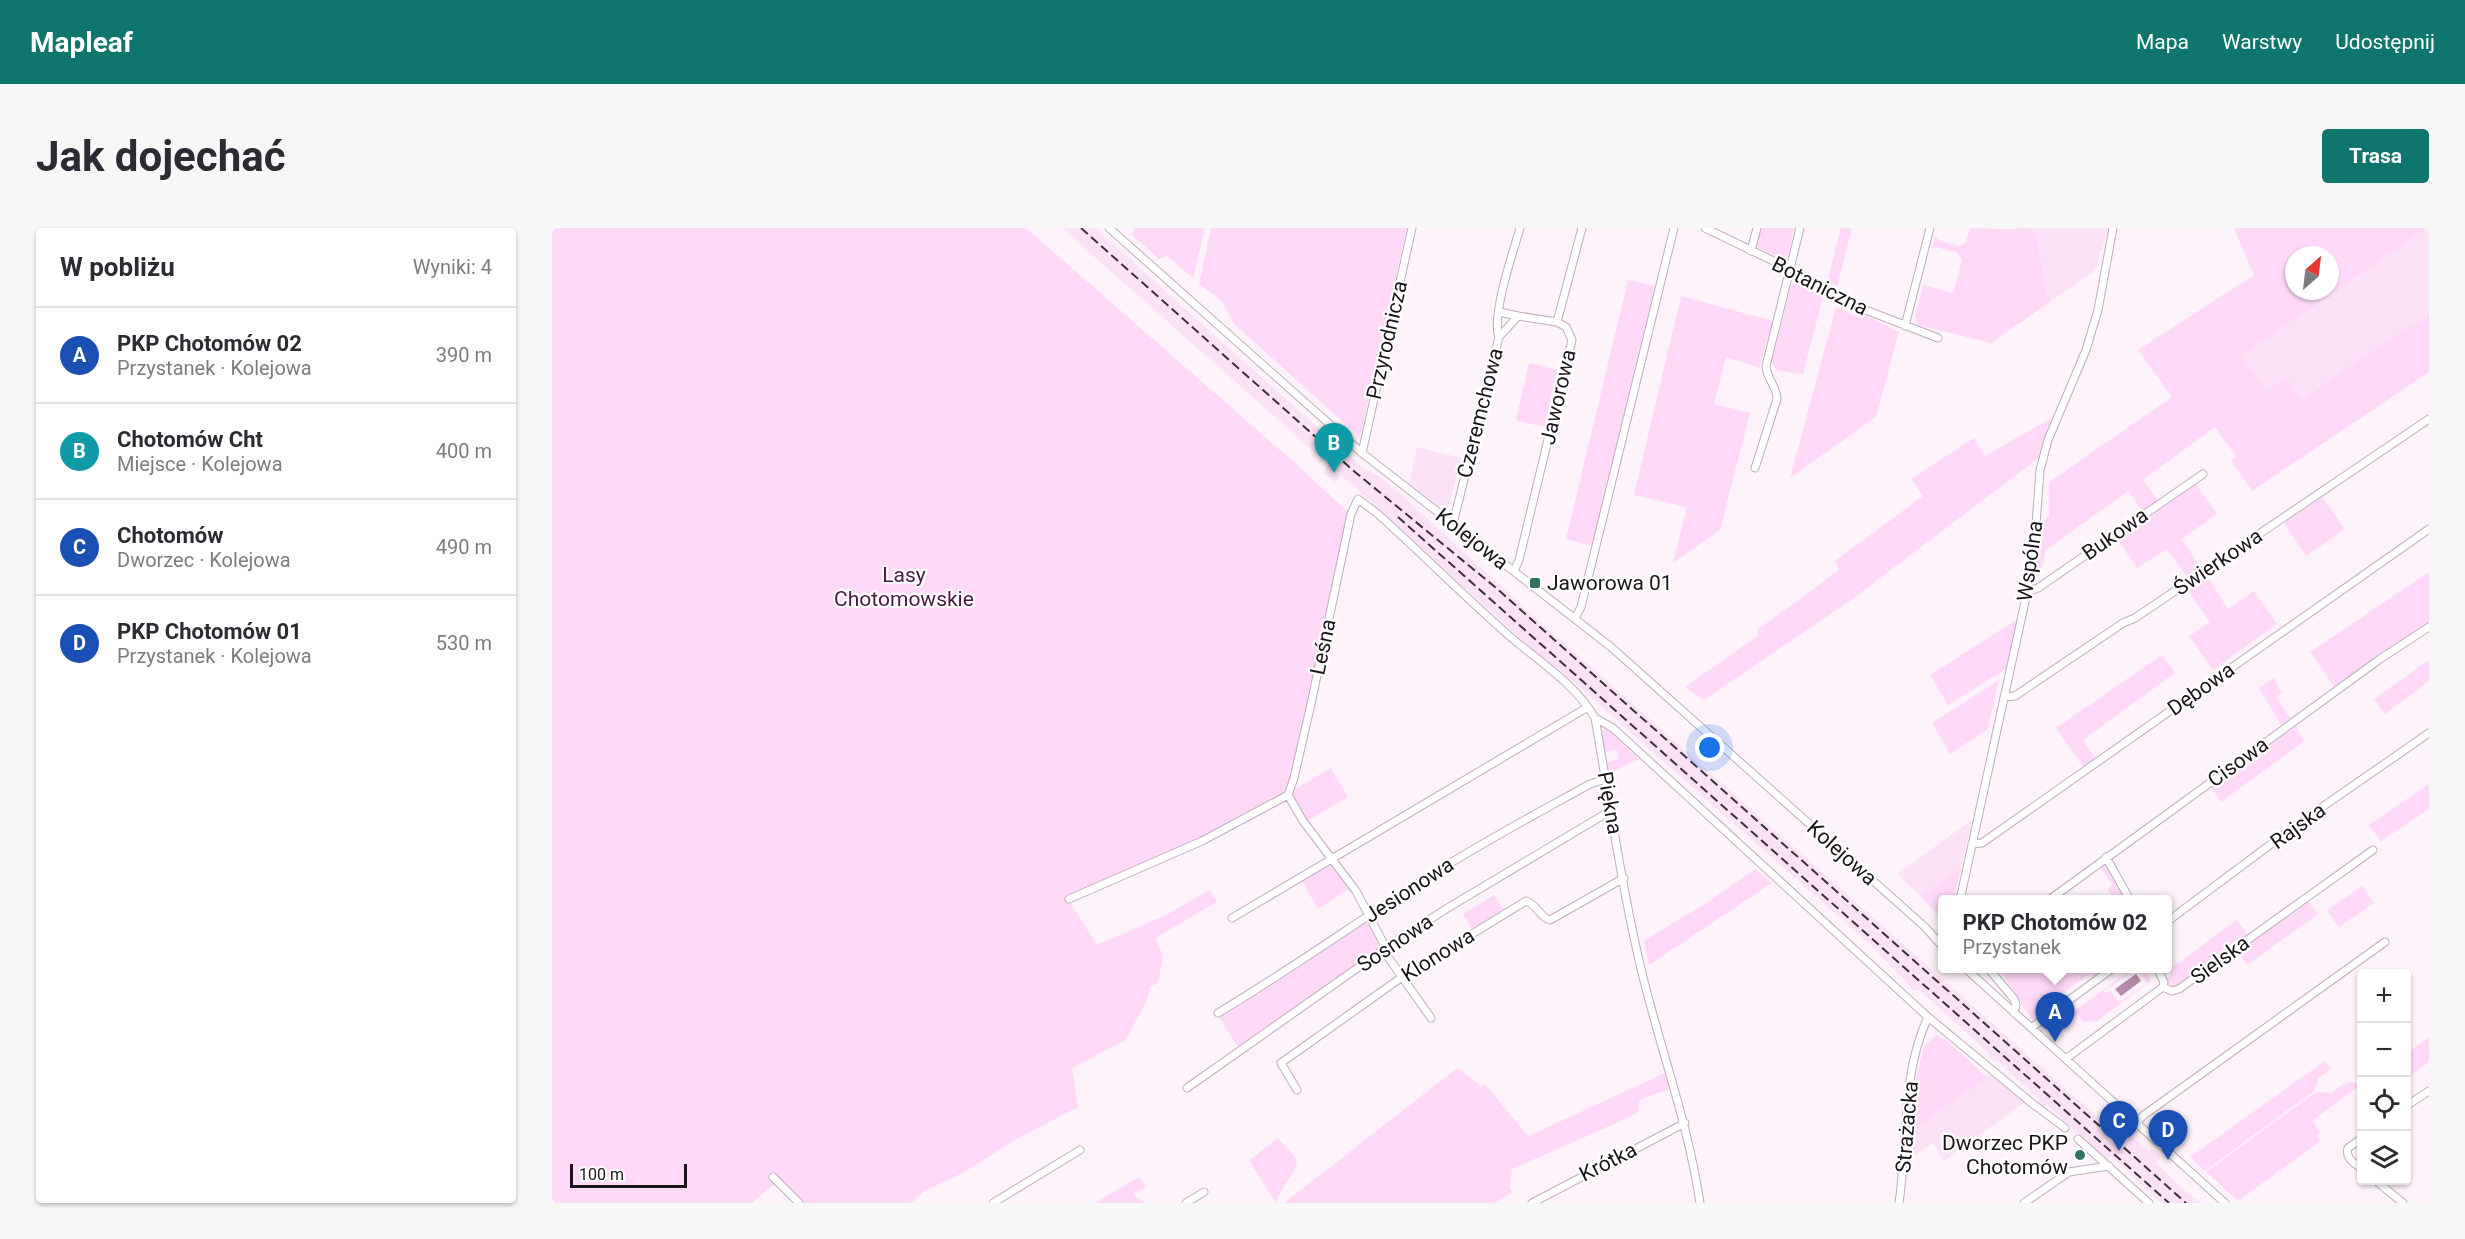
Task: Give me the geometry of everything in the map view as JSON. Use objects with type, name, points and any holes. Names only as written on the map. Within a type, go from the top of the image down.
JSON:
[{"type":"street","name":"Kolejowa","points":[[1109,228],[1362,453],[1575,618],[1885,892],[1938,942]]},
{"type":"street","name":"Przyrodnicza","points":[[1362,453],[1412,228]]},
{"type":"street","name":"Czeremchowa","points":[[1499,338],[1496,329],[1499,312],[1520,228]]},
{"type":"street","name":"Jaworowa","points":[[1514,571],[1519,560],[1572,340],[1566,327],[1557,322],[1582,228]]},
{"type":"street","points":[[1575,618],[1581,607],[1674,228]]},
{"type":"street","name":"Botaniczna","points":[[1705,228],[1790,269],[1831,293],[1938,338]]},
{"type":"street","points":[[1751,251],[1757,228]]},
{"type":"street","points":[[1755,468],[1777,399],[1777,393],[1767,376],[1766,366],[1800,228]]},
{"type":"street","points":[[1905,326],[1930,228]]},
{"type":"street","name":"Wspólna","points":[[1961,895],[2036,546],[2040,470],[2048,440],[2086,350],[2098,310],[2113,228]]},
{"type":"street","points":[[1499,312],[1557,322]]},
{"type":"street","name":"Czeremchowa","points":[[1453,524],[1499,338],[1518,316]]},
{"type":"street","name":"Świerkowa","points":[[2004,697],[2015,696],[2135,618],[2429,419]]},
{"type":"street","name":"Bukowa","points":[[2027,592],[2038,588],[2203,474]]},
{"type":"street","name":"Piękna","points":[[1358,499],[1378,514],[1588,707],[1595,718],[1610,811],[1642,974],[1685,1123],[1700,1203]]},
{"type":"street","name":"Leśna","points":[[1288,795],[1311,704],[1351,513],[1358,499]]},
{"type":"street","name":"Dębowa","points":[[1972,844],[1982,843],[2429,529]]},
{"type":"street","name":"Cisowa","points":[[2056,895],[2380,659],[2429,627]]},
{"type":"street","points":[[1232,918],[1588,707]]},
{"type":"street","points":[[1595,718],[1613,728],[1928,1017],[2065,1128]]},
{"type":"street","name":"Rajska","points":[[2172,918],[2302,821],[2429,733]]},
{"type":"street","name":"Jesionowa","points":[[1218,1013],[1293,968],[1369,916],[1502,832],[1590,784],[1606,779]]},
{"type":"street","points":[[1069,899],[1202,841],[1288,795],[1304,821],[1356,891],[1385,949],[1431,1018]]},
{"type":"street","name":"Sosnowa","points":[[1187,1088],[1446,909],[1610,811]]},
{"type":"street","name":"Sielska","points":[[2067,1058],[2163,987],[2172,991],[2179,989],[2373,850]]},
{"type":"street","points":[[2106,857],[2127,895]]},
{"type":"street","name":"Klonowa","points":[[1297,1090],[1281,1062],[1402,977],[1526,901],[1532,903],[1541,916],[1550,920],[1624,878]]},
{"type":"street","points":[[2136,1123],[2385,942]]},
{"type":"street","points":[[1969,973],[2067,1058],[2225,1203]]},
{"type":"street","points":[[1991,973],[2014,999],[2016,1005],[2014,1013]]},
{"type":"street","points":[[2031,1028],[2107,973]]},
{"type":"street","points":[[2159,973],[2164,982],[2163,987]]},
{"type":"street","name":"Strażacka","points":[[1899,1203],[1904,1169],[1907,1091],[1928,1017]]},
{"type":"street","points":[[2411,1103],[2429,1091]]},
{"type":"street","name":"Krótka","points":[[1532,1203],[1685,1123]]},
{"type":"street","points":[[2078,1139],[2149,1203]]},
{"type":"street","points":[[2357,1141],[2348,1148],[2347,1153],[2357,1164]]},
{"type":"street","points":[[993,1203],[1080,1150]]},
{"type":"street","points":[[2024,1203],[2066,1173],[2109,1166]]},
{"type":"street","points":[[773,1177],[799,1203]]},
{"type":"street","points":[[2381,1185],[2403,1203]]},
{"type":"street","points":[[1186,1203],[1204,1192]]},
{"type":"shaded area","points":[[1062,228],[1095,228],[1362,467],[1377,475],[1402,495],[1528,611],[2112,1130],[2122,1127],[2149,1151],[2152,1148],[2161,1156],[2156,1163],[2180,1187],[2201,1203],[2161,1203],[2111,1156],[2107,1160],[2047,1105],[2044,1107],[2038,1101],[2039,1099],[1997,1061],[1994,1062],[1988,1056],[1990,1054],[1919,990],[1913,990],[1870,944],[1576,684],[1532,649],[1341,475],[1335,482],[1324,473],[1328,464]]},
{"type":"shaded area","points":[[2015,228],[2107,228],[2102,251],[2099,253],[2098,268],[2051,301],[2014,231]]},
{"type":"shaded area","points":[[2429,228],[2429,315],[2361,358],[2302,400],[2267,391],[2240,356],[2322,300],[2339,300],[2339,288]]},
{"type":"shaded area","points":[[1417,447],[1461,458],[1448,509],[1441,505],[1439,507],[1409,483]]},
{"type":"shaded area","points":[[1972,820],[1961,868],[1920,896],[1897,874]]},
{"type":"shaded area","points":[[2136,974],[2141,981],[2121,996],[2115,989]]},
{"type":"shaded area","points":[[1992,1073],[2025,1102],[1944,1161],[1933,1143],[1907,1161],[1907,1134]]},
{"type":"green space","name":"Lasy Chotomowskie","points":[[552,228],[1026,228],[1348,512],[1293,774],[1287,788],[1280,796],[1192,842],[1067,897],[1097,945],[1164,916],[1210,890],[1217,902],[1155,938],[1163,956],[1158,982],[1150,987],[1147,1000],[1126,1040],[1072,1068],[1078,1107],[1013,1141],[961,1174],[924,1191],[911,1203],[803,1203],[780,1179],[752,1203],[552,1203]]},
{"type":"green space","points":[[1134,228],[1205,228],[1193,278],[1167,256],[1159,259],[1132,235]]},
{"type":"green space","points":[[1211,228],[1407,228],[1360,437],[1234,324],[1222,301],[1199,284]]},
{"type":"green space","points":[[1761,228],[1795,228],[1787,259],[1784,261],[1756,246]]},
{"type":"green space","points":[[1841,228],[1852,228],[1837,287],[1827,282]]},
{"type":"green space","points":[[1970,228],[2035,230],[2046,291],[2051,301],[1991,343],[1918,325],[1915,317],[1923,285],[1953,293],[1962,260],[1956,252],[1935,247],[1932,251],[1935,236],[1938,240],[1959,246],[1966,242]]},
{"type":"green space","points":[[2234,228],[2427,228],[2339,289],[2339,246],[2285,246],[2285,300],[2322,300],[2241,356],[2267,391],[2286,378],[2302,400],[2361,358],[2429,315],[2429,372],[2252,491],[2231,460],[2236,456],[2215,427],[2143,480],[2158,500],[2140,513],[2141,509],[2128,491],[2046,550],[2041,575],[2035,576],[2042,522],[2049,517],[2049,482],[2172,397],[2138,350],[2254,275]]},
{"type":"green space","points":[[1628,280],[1655,286],[1592,546],[1566,539]]},
{"type":"green space","points":[[1797,282],[1823,297],[1803,374],[1777,370],[1771,363],[1791,284]]},
{"type":"green space","points":[[1681,296],[1773,321],[1759,368],[1726,357],[1714,404],[1750,413],[1720,530],[1673,563],[1687,507],[1634,495]]},
{"type":"green space","points":[[1836,307],[1859,317],[1861,313],[1899,332],[1876,417],[1790,478]]},
{"type":"green space","points":[[1529,363],[1557,370],[1544,427],[1516,420]]},
{"type":"green space","points":[[2050,419],[2039,458],[1851,600],[1704,700],[1685,687],[1759,635],[1757,630],[1839,570],[1835,561],[1923,496],[1911,479],[1974,438],[1985,456]]},
{"type":"green space","points":[[2196,484],[2217,514],[2182,539],[2198,564],[2204,568],[2184,579],[2186,575],[2167,549],[2137,568],[2118,540]]},
{"type":"green space","points":[[2322,497],[2345,529],[2306,556],[2284,523]]},
{"type":"green space","points":[[2429,572],[2429,623],[2335,688],[2310,652]]},
{"type":"green space","points":[[2208,574],[2208,578],[2228,609],[2254,591],[2277,624],[2213,670],[2189,636],[2210,622],[2187,589]]},
{"type":"green space","points":[[2018,619],[2008,668],[1948,705],[1930,675]]},
{"type":"green space","points":[[2162,655],[2175,673],[2083,740],[2096,759],[2084,768],[2056,728]]},
{"type":"green space","points":[[2429,660],[2429,681],[2385,714],[2374,699]]},
{"type":"green space","points":[[2274,678],[2282,693],[2276,697],[2290,718],[2281,725],[2259,688]]},
{"type":"green space","points":[[1999,680],[1988,729],[1950,754],[1932,723]]},
{"type":"green space","points":[[2296,726],[2304,741],[2221,802],[2211,787]]},
{"type":"green space","points":[[1608,728],[1638,759],[1609,774],[1606,762],[1619,759],[1617,750],[1604,752],[1601,731]]},
{"type":"green space","points":[[1331,768],[1348,797],[1307,821],[1292,798],[1295,789]]},
{"type":"green space","points":[[2429,784],[2429,809],[2381,841],[2369,825]]},
{"type":"green space","points":[[2108,864],[2124,895],[2112,895],[2107,889],[2112,885],[2099,865]]},
{"type":"green space","points":[[1329,865],[1334,866],[1350,888],[1318,909],[1302,881]]},
{"type":"green space","points":[[1961,868],[1955,895],[1938,895],[1938,915],[1920,896]]},
{"type":"green space","points":[[1755,869],[1772,883],[1649,965],[1644,941],[1709,901]]},
{"type":"green space","points":[[2362,886],[2374,903],[2339,927],[2327,910]]},
{"type":"green space","points":[[1494,895],[1505,911],[1473,931],[1463,914]]},
{"type":"green space","points":[[2308,900],[2318,914],[2247,965],[2237,951]]},
{"type":"green space","points":[[1365,920],[1369,921],[1384,947],[1239,1049],[1218,1015],[1289,973]]},
{"type":"green space","points":[[2237,920],[2248,935],[2172,988],[2166,980],[2172,973],[2172,968]]},
{"type":"green space","points":[[2002,973],[2101,973],[2096,977],[2089,974],[2038,1011],[2044,1014],[2032,1020]]},
{"type":"green space","points":[[2127,973],[2130,973],[2104,991],[2105,993],[2110,990],[2119,1002],[2147,983],[2142,976],[2147,973],[2151,981],[2097,1021],[2083,1022],[2078,1014],[2073,1017],[2072,1013]]},
{"type":"green space","points":[[1936,1035],[1945,1039],[1987,1077],[1907,1134],[1913,1091],[1924,1046]]},
{"type":"green space","points":[[2429,1037],[2429,1062],[2411,1075],[2411,1050]]},
{"type":"green space","points":[[2325,1061],[2331,1069],[2319,1078],[2314,1091],[2205,1171],[2190,1157]]},
{"type":"green space","points":[[1456,1069],[1481,1086],[1485,1084],[1528,1136],[1666,1073],[1670,1089],[1641,1099],[1638,1105],[1639,1111],[1632,1116],[1512,1169],[1510,1188],[1512,1192],[1494,1203],[1284,1203]]},
{"type":"green space","points":[[2354,1082],[2357,1088],[2312,1121],[2320,1132],[2316,1136],[2320,1141],[2238,1201],[2206,1172],[2316,1092],[2331,1093],[2343,1084]]},
{"type":"green space","points":[[1278,1138],[1295,1157],[1297,1163],[1276,1203],[1249,1160]]},
{"type":"green space","points":[[1139,1177],[1146,1187],[1134,1193],[1145,1203],[1094,1203]]},
{"type":"railway","points":[[1081,228],[1355,472],[1495,587],[2186,1203]]},
{"type":"railway","points":[[1398,517],[2169,1203]]},
{"type":"place","name":"Chotomów Cht","points":[[1334,473]]},
{"type":"place","name":"Jaworowa 01","points":[[1535,583]]},
{"type":"place","name":"PKP Chotomów 02","points":[[2055,1042]]},
{"type":"place","name":"Chotomów","points":[[2119,1151]]},
{"type":"place","name":"Dworzec PKP Chotomów","points":[[2080,1155]]},
{"type":"place","name":"PKP Chotomów 01","points":[[2168,1160]]}]
